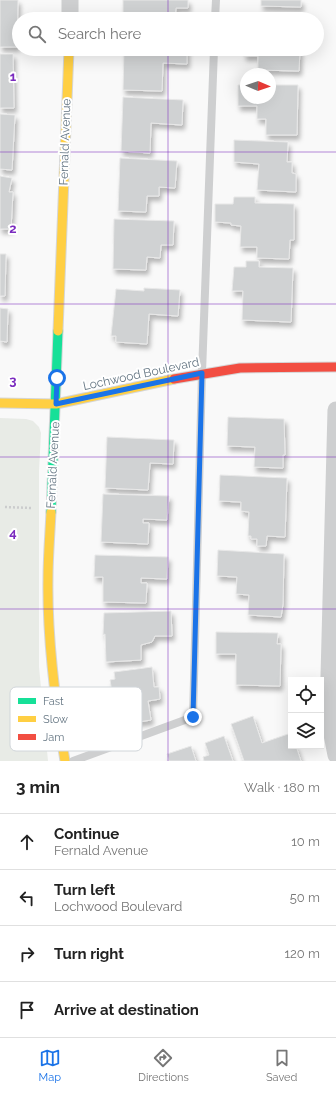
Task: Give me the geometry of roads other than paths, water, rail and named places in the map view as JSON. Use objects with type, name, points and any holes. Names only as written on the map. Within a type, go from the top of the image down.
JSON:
[{"type":"street","points":[[70,0],[70,12]]},
{"type":"street","name":"Fernald Avenue","points":[[54,687],[49,637],[48,579],[56,404],[68,56]]},
{"type":"street","name":"Lochwood Boulevard","points":[[0,403],[56,404],[202,373],[240,368],[336,367]]},
{"type":"street","points":[[336,410],[328,714],[336,755]]},
{"type":"street","name":"Fernald Avenue","points":[[63,751],[65,761]]},
{"type":"lane","points":[[215,12],[216,0]]},
{"type":"lane","points":[[142,736],[193,717],[202,373],[214,56]]},
{"type":"lane","points":[[73,761],[100,751]]}]
